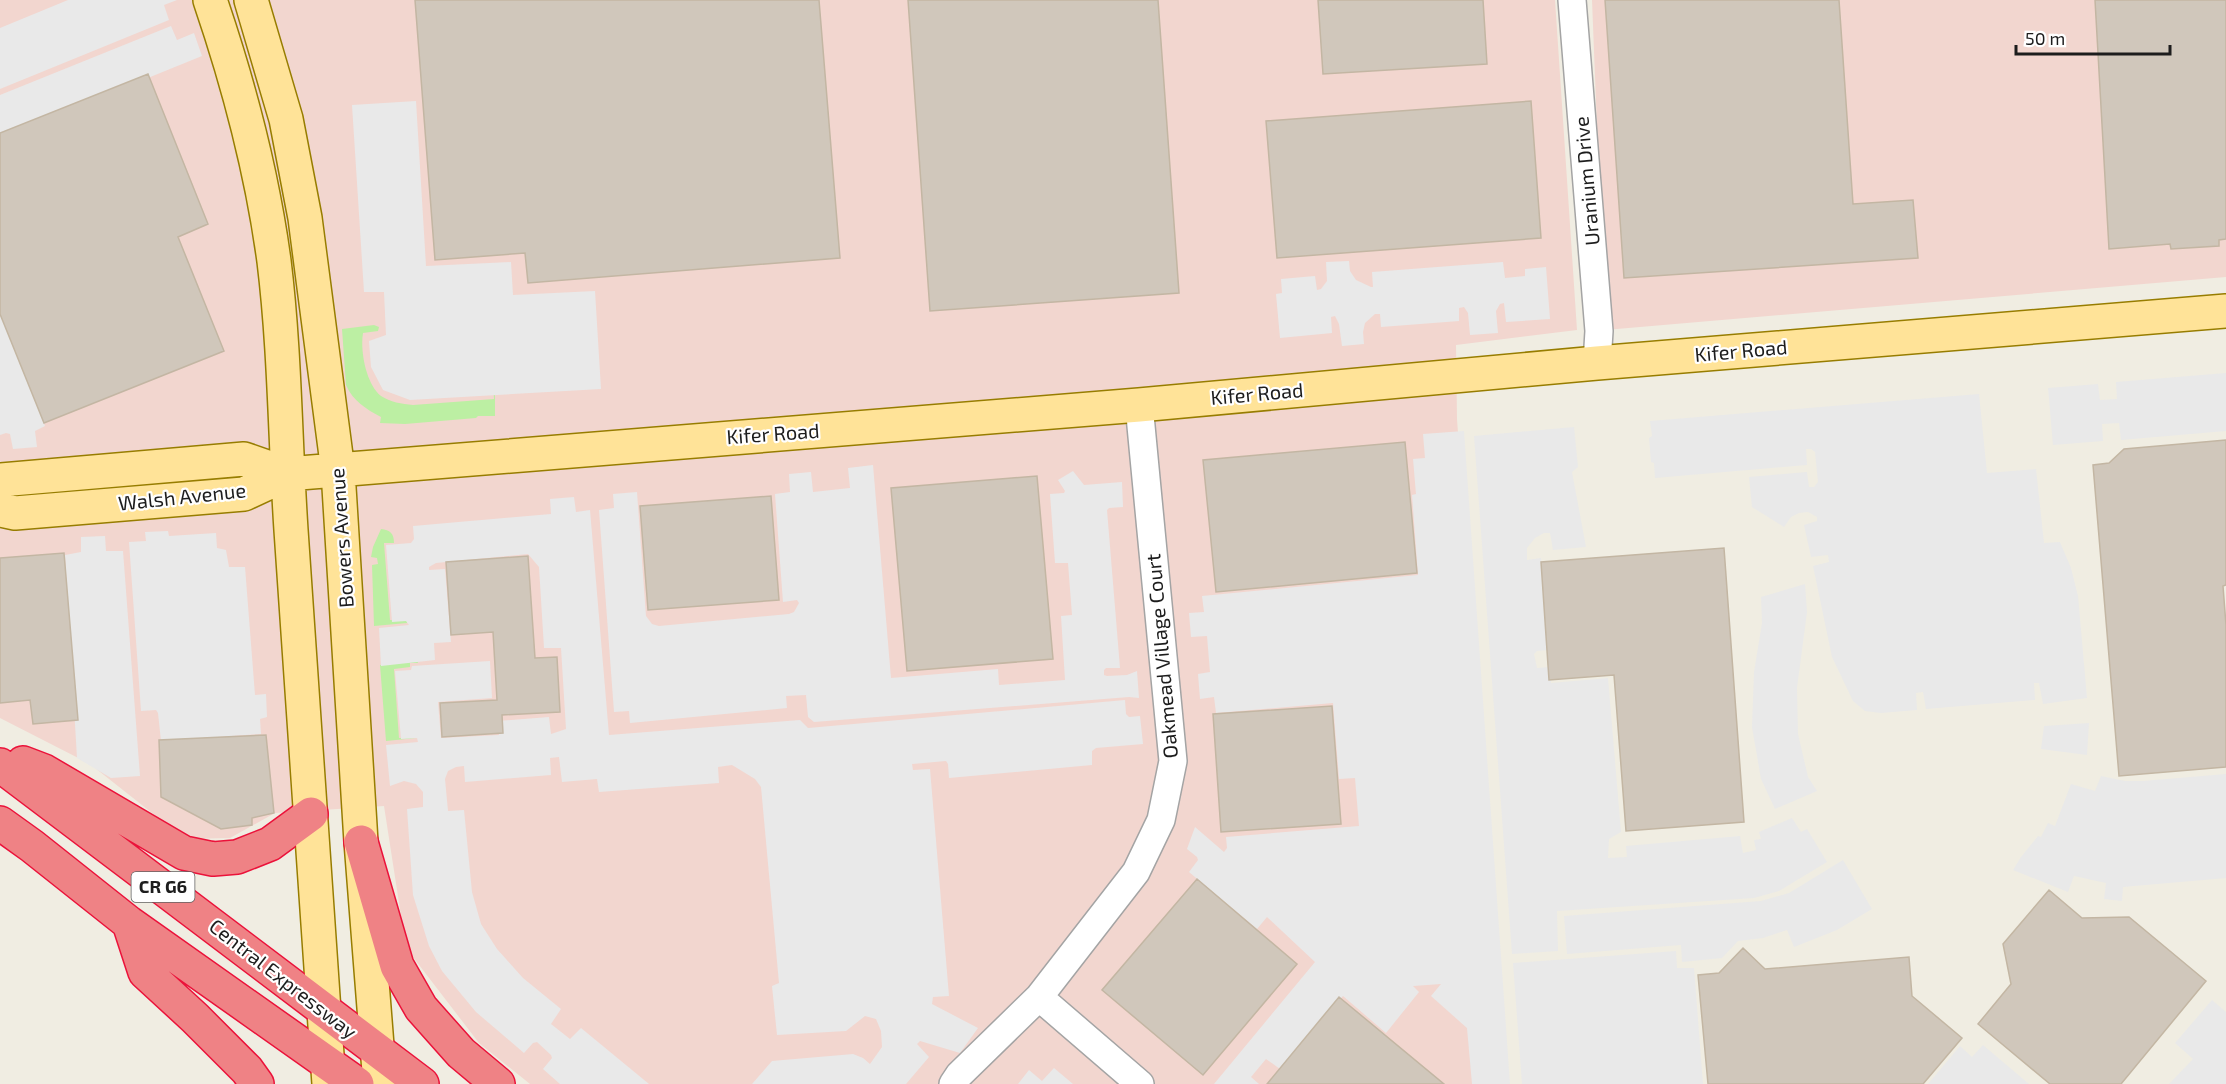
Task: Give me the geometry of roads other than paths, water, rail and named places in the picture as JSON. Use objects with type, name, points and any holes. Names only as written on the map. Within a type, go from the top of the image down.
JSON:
[{"type":"highway","points":[[0,755],[44,771],[184,853],[213,859],[237,857],[270,844],[311,814]]},
{"type":"highway","name":"Central Expressway","points":[[0,765],[326,1010],[379,1068],[422,1084]]},
{"type":"highway","name":"Central Expressway","points":[[0,823],[329,1074],[357,1084]]},
{"type":"highway","points":[[361,842],[397,966],[402,975],[421,1008],[461,1053],[498,1084]]},
{"type":"highway","points":[[129,923],[145,972],[195,1018],[247,1070],[257,1084]]},
{"type":"main road","points":[[210,0],[230,59],[257,162],[272,250],[283,352],[287,474],[329,1074]]},
{"type":"main road","name":"Bowers Avenue","points":[[250,0],[286,119],[305,218],[338,471],[361,842],[379,1068]]},
{"type":"main road","name":"Kifer Road","points":[[287,474],[1139,405],[1597,363],[2226,311]]},
{"type":"main road","name":"Walsh Avenue","points":[[0,480],[244,459],[287,474]]},
{"type":"main road","name":"Walsh Avenue","points":[[0,510],[15,513],[244,494],[287,474]]},
{"type":"street","name":"Uranium Drive","points":[[1572,0],[1599,331],[1597,363]]},
{"type":"street","name":"Oakmead Village Court","points":[[953,1084],[959,1075],[1039,997],[1136,872],[1161,820],[1173,761],[1139,405]]},
{"type":"street","points":[[1039,997],[1140,1084]]}]
